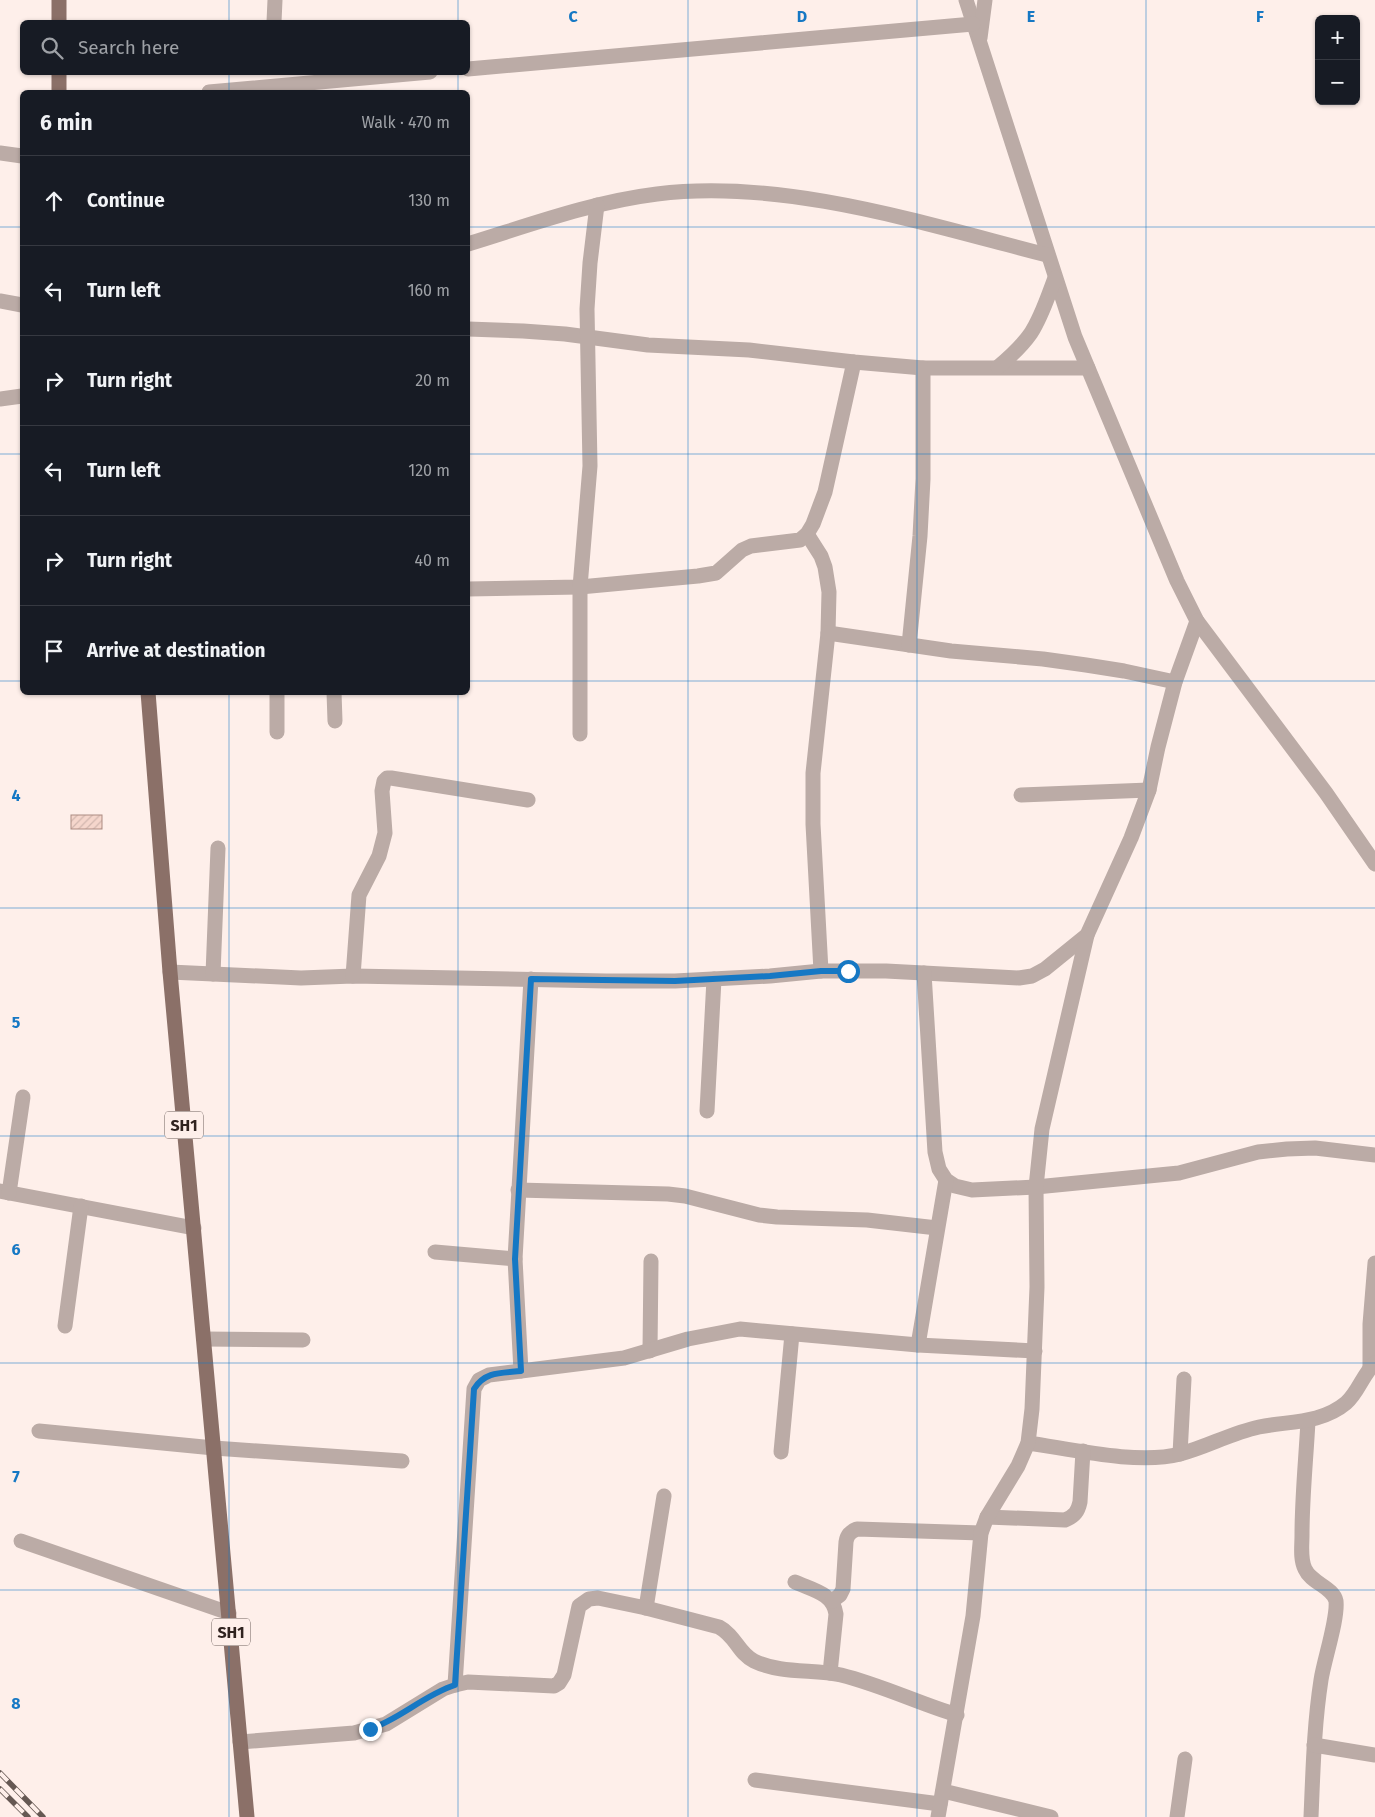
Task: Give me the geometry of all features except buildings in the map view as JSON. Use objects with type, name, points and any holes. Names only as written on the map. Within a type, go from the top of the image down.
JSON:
[{"type":"main road","points":[[59,0],[59,20]]},
{"type":"main road","points":[[59,75],[59,90]]},
{"type":"main road","name":"SH1","points":[[148,695],[170,972],[247,1817]]},
{"type":"street","points":[[274,20],[275,0]]},
{"type":"street","points":[[966,0],[1075,337],[1177,581],[1197,621],[1326,793],[1375,864]]},
{"type":"street","points":[[979,42],[985,0]]},
{"type":"street","points":[[470,69],[974,24]]},
{"type":"street","points":[[219,90],[271,80],[370,75]]},
{"type":"street","points":[[0,153],[20,156]]},
{"type":"street","points":[[470,243],[597,205],[659,194],[709,191],[760,192],[826,202],[910,220],[1048,255]]},
{"type":"street","points":[[580,734],[580,587],[590,466],[587,337],[588,289],[597,205]]},
{"type":"street","points":[[998,367],[1017,350],[1031,332],[1055,278]]},
{"type":"street","points":[[0,302],[20,304]]},
{"type":"street","points":[[470,329],[523,331],[648,344],[749,350],[924,368],[1088,368]]},
{"type":"street","points":[[470,589],[580,587],[698,576],[716,573],[742,550],[751,546],[800,540],[807,534],[813,524],[824,492],[854,362]]},
{"type":"street","points":[[909,645],[920,536],[923,479],[924,368]]},
{"type":"street","points":[[0,399],[20,396]]},
{"type":"street","points":[[807,534],[821,556],[829,592],[828,633],[813,773],[813,824],[821,971]]},
{"type":"street","points":[[941,1804],[973,1616],[981,1532],[987,1517],[1018,1466],[1028,1443],[1032,1409],[1038,1287],[1036,1187],[1046,1106],[1087,935],[1131,838],[1150,790],[1158,747],[1175,682],[1197,621]]},
{"type":"street","points":[[828,633],[950,652],[1043,659],[1086,665],[1175,682]]},
{"type":"street","points":[[277,695],[277,732]]},
{"type":"street","points":[[334,695],[335,721]]},
{"type":"street","points":[[353,976],[359,895],[379,856],[385,834],[382,791],[384,781],[387,778],[391,778],[528,800]]},
{"type":"street","points":[[1022,796],[1150,790]]},
{"type":"street","points":[[213,974],[218,848]]},
{"type":"street","points":[[170,972],[301,978],[353,976],[675,981],[821,971],[924,973],[1019,978],[1032,976],[1056,961],[1087,935]]},
{"type":"street","points":[[924,973],[935,1152],[939,1169],[946,1180],[955,1186],[972,1190],[1036,1187],[1179,1173],[1258,1152],[1287,1148],[1315,1148],[1375,1155]]},
{"type":"street","points":[[521,1371],[515,1259],[531,979]]},
{"type":"street","points":[[707,1111],[714,979]]},
{"type":"street","points":[[23,1097],[5,1192],[194,1228]]},
{"type":"street","points":[[918,1345],[946,1180]]},
{"type":"street","points":[[518,1190],[668,1194],[686,1196],[759,1215],[868,1220],[937,1228]]},
{"type":"street","points":[[65,1326],[81,1206]]},
{"type":"street","points":[[435,1252],[515,1259]]},
{"type":"street","points":[[650,1261],[650,1351]]},
{"type":"street","points":[[1028,1443],[1112,1456],[1162,1457],[1180,1454],[1243,1430],[1308,1421],[1335,1410],[1347,1402],[1373,1365],[1370,1324],[1375,1263]]},
{"type":"street","points":[[455,1685],[474,1389],[479,1380],[489,1375],[624,1358],[688,1339],[732,1330],[757,1330],[918,1345],[1035,1350]]},
{"type":"street","points":[[781,1452],[792,1334]]},
{"type":"street","points":[[204,1339],[303,1340]]},
{"type":"street","points":[[1180,1454],[1184,1379]]},
{"type":"street","points":[[1308,1421],[1302,1514],[1302,1559],[1305,1570],[1311,1578],[1329,1591],[1336,1600],[1316,1708],[1311,1817]]},
{"type":"street","points":[[39,1431],[214,1448],[402,1460]]},
{"type":"street","points":[[987,1517],[1065,1520],[1072,1517],[1078,1509],[1080,1502],[1083,1451]]},
{"type":"street","points":[[646,1608],[664,1496]]},
{"type":"street","points":[[832,1601],[840,1595],[843,1588],[847,1536],[857,1529],[981,1532]]},
{"type":"street","points":[[21,1541],[229,1613]]},
{"type":"street","points":[[795,1582],[828,1596],[832,1601],[836,1614],[830,1673]]},
{"type":"street","points":[[240,1742],[354,1733],[370,1729],[386,1724],[443,1688],[468,1682],[554,1686],[559,1683],[564,1674],[579,1606],[589,1599],[598,1598],[719,1627],[728,1632],[743,1654],[754,1661],[768,1666],[830,1673],[874,1685],[957,1715]]},
{"type":"street","points":[[1314,1744],[1375,1754]]},
{"type":"street","points":[[1176,1817],[1185,1759]]},
{"type":"street","points":[[754,1780],[1051,1817]]},
{"type":"railway","points":[[0,1773],[43,1817]]},
{"type":"railway","points":[[0,1789],[28,1817]]},
{"type":"route","points":[[370,1729],[386,1724],[443,1688],[455,1685],[474,1389],[479,1380],[489,1375],[521,1371],[515,1259],[531,979],[675,981],[770,976],[821,971],[848,971]]}]
